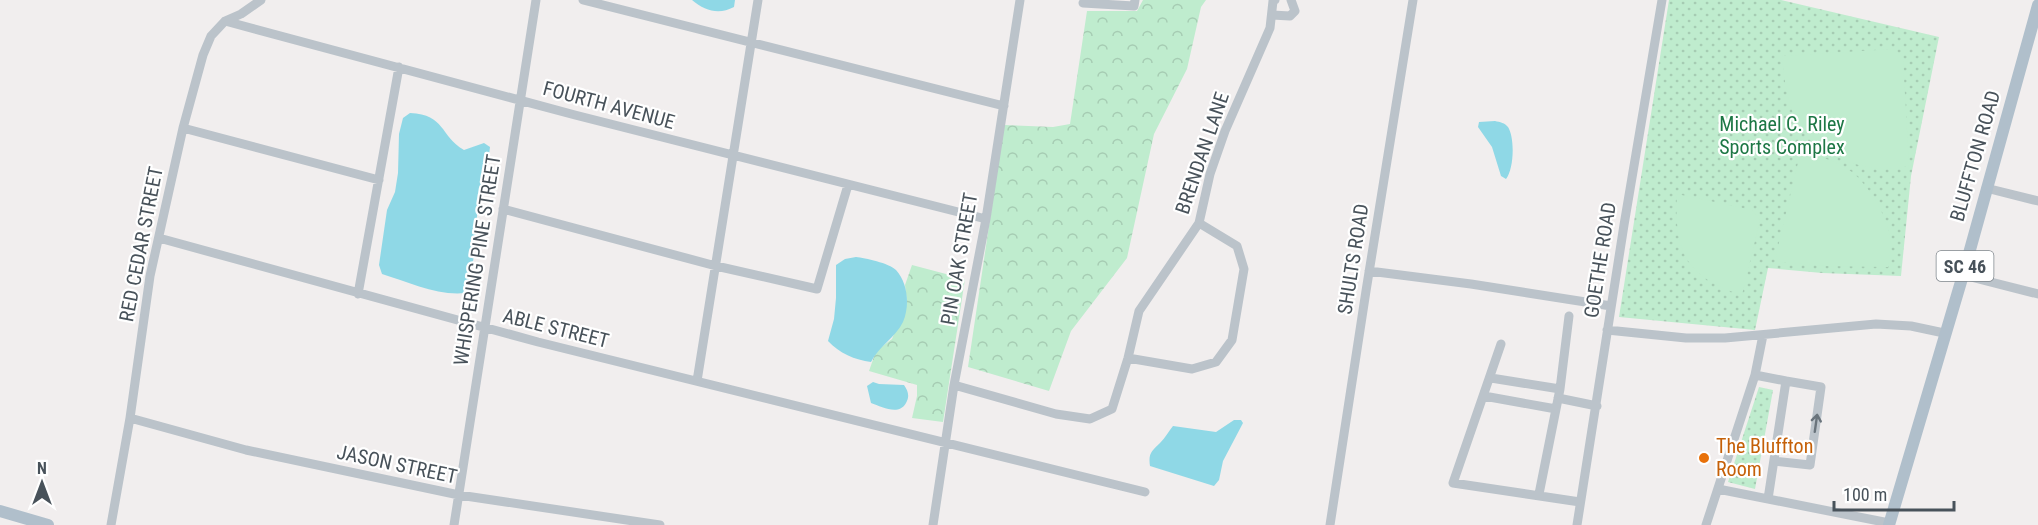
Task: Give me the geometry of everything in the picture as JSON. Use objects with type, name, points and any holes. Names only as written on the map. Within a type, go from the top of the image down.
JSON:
[{"type":"main road","name":"BLUFFTON ROAD","points":[[1889,524],[1963,275],[2038,5]]},
{"type":"main road","points":[[0,511],[48,525]]},
{"type":"street","name":"RED CEDAR STREET","points":[[111,525],[130,418],[150,276],[202,55],[211,36],[225,21],[241,14],[261,0]]},
{"type":"street","name":"WHISPERING PINE STREET","points":[[454,525],[536,0]]},
{"type":"street","points":[[583,0],[1004,106]]},
{"type":"street","points":[[697,381],[758,0]]},
{"type":"street","name":"PIN OAK STREET","points":[[933,525],[954,385],[986,219],[1020,0]]},
{"type":"street","points":[[1083,3],[1134,6],[1135,0]]},
{"type":"street","name":"BRENDAN LANE","points":[[954,385],[1056,414],[1090,419],[1112,409],[1128,358],[1138,311],[1199,223],[1214,163],[1225,131],[1270,28],[1275,0]]},
{"type":"street","points":[[1272,15],[1290,16],[1294,11],[1292,0]]},
{"type":"street","name":"SHULTS ROAD","points":[[1330,525],[1413,0]]},
{"type":"street","name":"GOETHE ROAD","points":[[1577,525],[1662,0]]},
{"type":"street","name":"FOURTH AVENUE","points":[[225,21],[734,156],[986,219]]},
{"type":"street","points":[[358,294],[399,67]]},
{"type":"street","points":[[183,128],[379,180]]},
{"type":"street","points":[[503,209],[716,266],[817,290],[848,185]]},
{"type":"street","points":[[1986,188],[2038,201]]},
{"type":"street","points":[[1128,358],[1192,369],[1216,362],[1232,340],[1244,269],[1237,246],[1199,223]]},
{"type":"street","name":"ABLE STREET","points":[[159,238],[484,328],[1145,492]]},
{"type":"street","points":[[1369,271],[1611,306]]},
{"type":"street","points":[[1963,275],[2038,294]]},
{"type":"street","points":[[1539,494],[1559,393],[1569,316]]},
{"type":"street","points":[[1607,330],[1686,338],[1763,335],[1876,324],[1911,326],[1944,333]]},
{"type":"street","points":[[1706,525],[1755,375],[1763,335]]},
{"type":"street","points":[[1501,344],[1453,483],[1539,494],[1580,502]]},
{"type":"street","points":[[1755,375],[1821,387],[1810,465],[1774,461]]},
{"type":"street","points":[[1491,378],[1559,393],[1597,406]]},
{"type":"street","points":[[1768,499],[1786,381]]},
{"type":"street","points":[[1484,396],[1556,409]]},
{"type":"street","name":"JASON STREET","points":[[130,418],[246,450],[459,495],[660,525]]},
{"type":"street","points":[[1718,489],[1889,524]]},
{"type":"green space","points":[[1143,0],[1206,0],[1201,7],[1187,69],[1154,134],[1127,258],[1071,331],[1049,391],[968,367],[1004,125],[1053,127],[1070,124],[1087,11],[1137,11]]},
{"type":"green space","name":"Michael C. Riley Sports Complex","points":[[1669,0],[1781,0],[1939,37],[1911,176],[1901,276],[1768,268],[1755,330],[1619,317]]},
{"type":"green space","points":[[1893,49],[1903,59],[1909,166],[1889,169],[1869,167],[1843,159],[1819,146],[1809,137],[1791,108],[1782,56]]},
{"type":"green space","points":[[1801,150],[1846,168],[1870,192],[1880,209],[1890,235],[1888,267],[1824,266],[1781,262],[1776,255]]},
{"type":"green space","points":[[1677,194],[1752,210],[1760,220],[1742,295],[1707,280],[1687,259],[1678,231]]},
{"type":"green space","points":[[912,265],[965,279],[943,422],[912,418],[917,385],[869,371],[876,351],[892,339],[907,302],[905,285]]},
{"type":"green space","points":[[1759,387],[1773,390],[1755,489],[1728,482]]},
{"type":"water","points":[[692,0],[735,0],[734,7],[718,11],[702,7]]},
{"type":"water","points":[[410,113],[422,115],[436,122],[464,150],[484,143],[490,147],[486,179],[478,201],[470,283],[465,293],[434,290],[382,274],[379,265],[387,210],[395,192],[398,173],[399,134],[403,118]]},
{"type":"water","points":[[1495,121],[1507,126],[1512,138],[1511,168],[1506,179],[1501,176],[1492,147],[1478,127],[1479,122]]},
{"type":"water","points":[[856,257],[893,267],[903,281],[907,295],[907,309],[903,322],[871,362],[848,355],[828,341],[834,319],[836,265],[845,259]]},
{"type":"water","points":[[873,382],[904,385],[908,394],[906,403],[895,410],[871,403],[867,386]]},
{"type":"water","points":[[1234,420],[1241,420],[1243,423],[1223,461],[1219,480],[1214,486],[1150,466],[1151,453],[1173,426],[1216,432]]},
{"type":"place","name":"The Bluffton Room","points":[[1704,458]]}]
